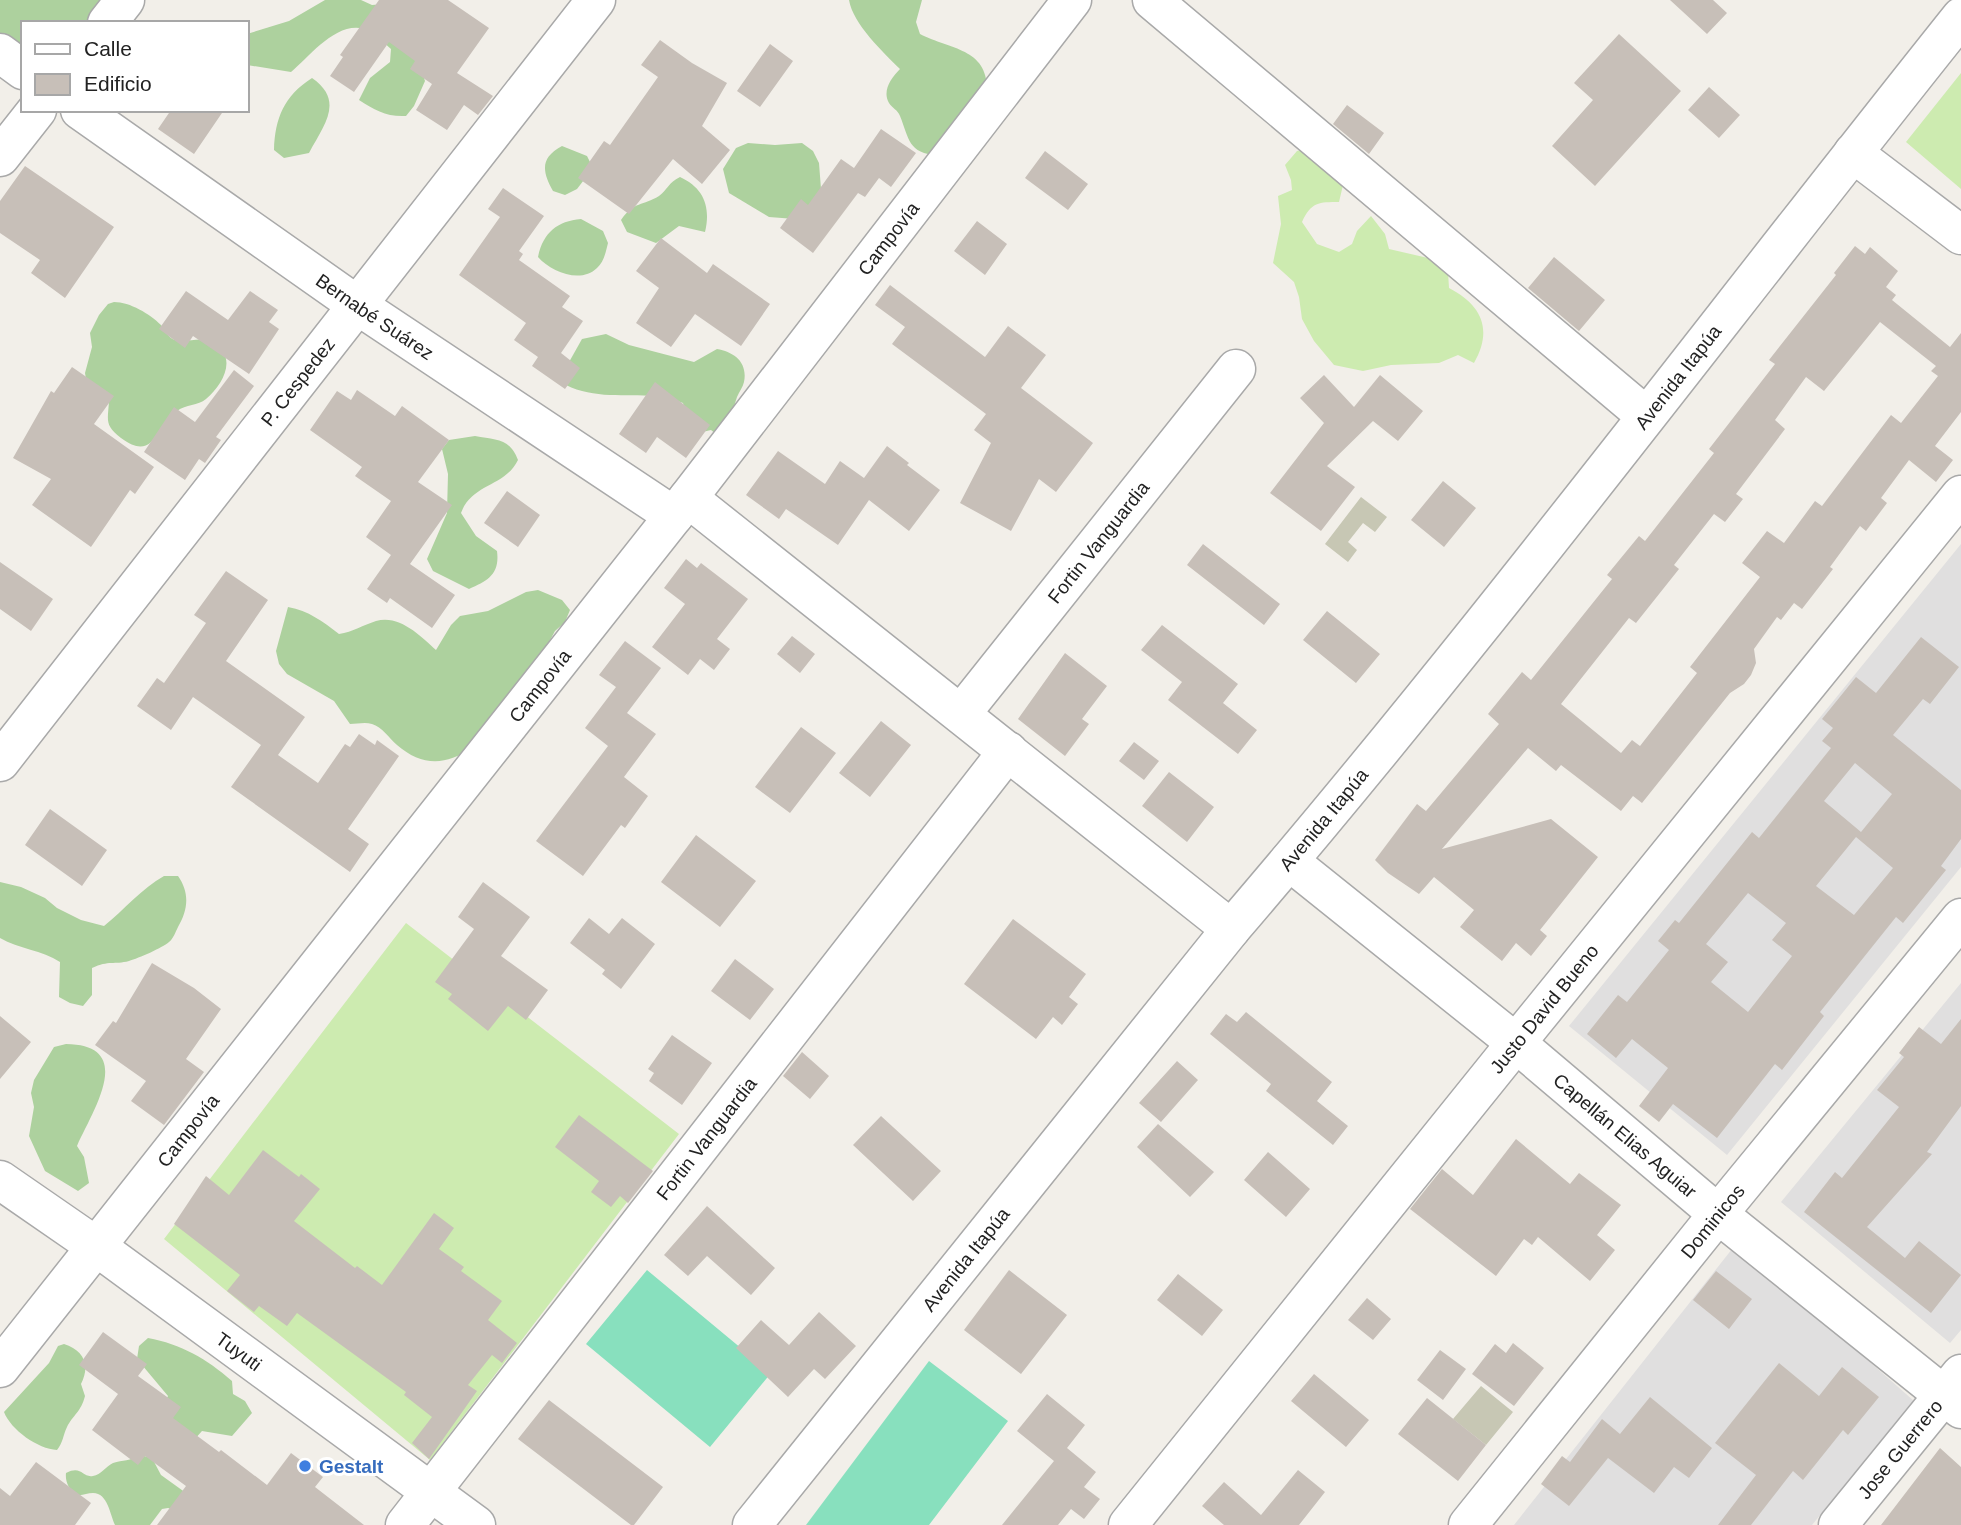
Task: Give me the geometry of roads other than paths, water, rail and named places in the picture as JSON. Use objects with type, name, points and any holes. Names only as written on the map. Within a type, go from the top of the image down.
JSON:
[{"type":"street","points":[[109,21],[125,0]]},
{"type":"street","name":"P. Cespedez","points":[[0,762],[596,0]]},
{"type":"street","name":"Campovía","points":[[0,1368],[681,507],[1072,0]]},
{"type":"street","points":[[1152,0],[1646,416]]},
{"type":"street","name":"Avenida Itapúa","points":[[752,1525],[1231,929],[1547,543],[1961,17]]},
{"type":"street","points":[[0,53],[21,68]]},
{"type":"street","points":[[0,157],[35,112]]},
{"type":"street","name":"Bernabé Suárez","points":[[83,112],[358,305],[681,507],[961,714],[1231,929]]},
{"type":"street","points":[[1853,153],[1961,235]]},
{"type":"street","name":"Fortin Vanguardia","points":[[961,714],[1236,369]]},
{"type":"street","name":"Justo David Bueno","points":[[1128,1525],[1961,495]]},
{"type":"street","name":"Fortin Vanguardia","points":[[405,1525],[1007,751]]},
{"type":"street","name":"Capellán Elias Aguiar","points":[[1289,861],[1516,1043],[1718,1214],[1955,1393]]},
{"type":"street","name":"Dominicos","points":[[1468,1525],[1961,918]]},
{"type":"street","name":"Tuyuti","points":[[0,1180],[97,1247],[477,1525]]},
{"type":"street","name":"Jose Guerrero","points":[[1838,1525],[1955,1393]]},
{"type":"place","name":"Gestalt","points":[[305,1466]]}]
